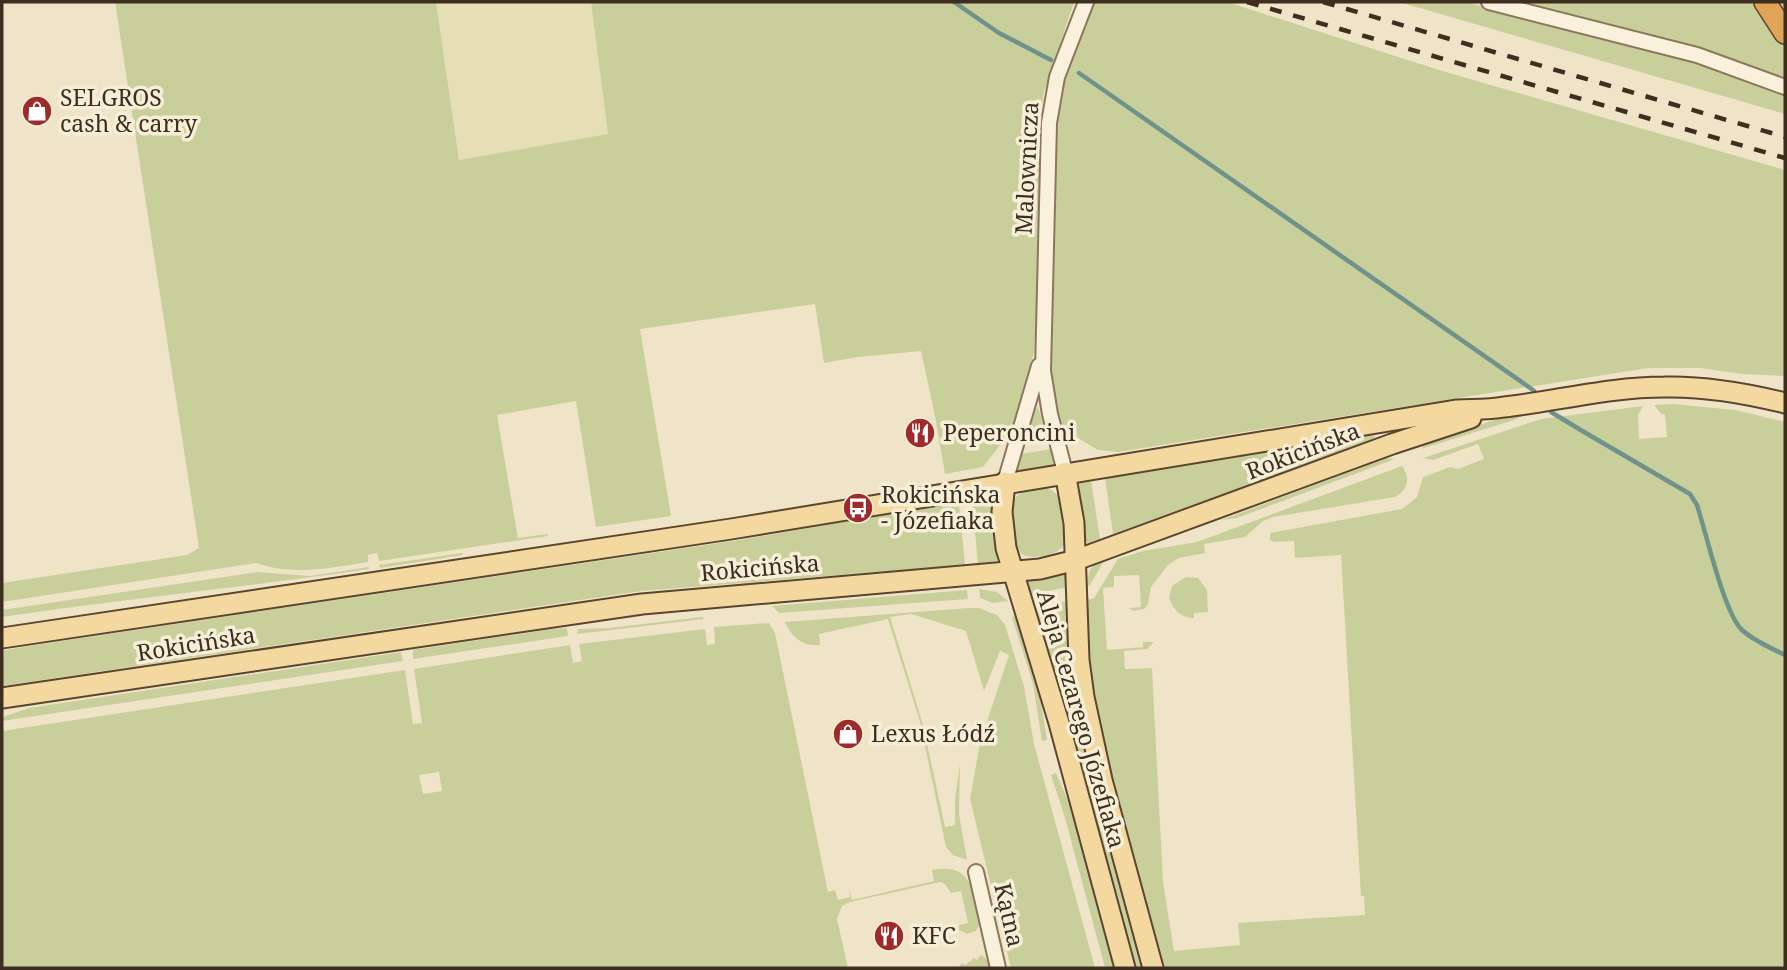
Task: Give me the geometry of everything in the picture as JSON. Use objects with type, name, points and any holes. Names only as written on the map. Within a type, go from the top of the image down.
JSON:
[{"type":"highway","points":[[1766,2],[1785,33]]},
{"type":"main road","name":"Rokicińska","points":[[2,638],[765,524],[1065,472],[1456,410],[1501,408],[1618,390],[1664,387],[1711,389],[1785,403]]},
{"type":"main road","name":"Rokicińska","points":[[2,698],[631,605],[754,592],[1013,573],[1076,560],[1392,444],[1501,408]]},
{"type":"main road","name":"Aleja Cezarego Józefiaka","points":[[1065,472],[1073,508],[1079,660],[1084,697],[1102,780],[1153,968]]},
{"type":"main road","name":"Aleja Cezarego Józefiaka","points":[[1005,482],[1002,524],[1013,573],[1059,723],[1125,968]]},
{"type":"street","name":"Malownicza","points":[[1065,472],[1047,398],[1043,342],[1050,111],[1057,77],[1086,2]]},
{"type":"street","points":[[1489,2],[1697,55],[1785,87]]},
{"type":"street","name":"Malownicza","points":[[1005,482],[1032,395],[1043,342]]},
{"type":"street","name":"Kątna","points":[[976,872],[999,968]]},
{"type":"shaded area","points":[[436,2],[591,2],[609,135],[459,160]]},
{"type":"green space","points":[[115,2],[436,2],[459,160],[608,134],[591,2],[1074,2],[1044,92],[1041,110],[1039,270],[1034,352],[1010,443],[1001,444],[983,467],[945,474],[921,351],[824,363],[815,304],[640,329],[671,516],[596,527],[576,401],[497,415],[518,538],[548,536],[379,561],[377,553],[368,555],[368,562],[326,568],[284,569],[256,563],[2,602],[2,583],[187,555],[199,548]]},
{"type":"green space","points":[[1092,2],[1227,2],[1439,70],[1785,170],[1785,376],[1700,368],[1648,368],[1118,452],[1098,450],[1066,431],[1063,432],[1054,394],[1051,361],[1057,101]]},
{"type":"green space","points":[[1399,2],[1464,2],[1570,26],[1683,57],[1785,94],[1785,114]]},
{"type":"green space","points":[[1506,2],[1785,2],[1785,80]]},
{"type":"green space","points":[[1673,404],[1735,410],[1785,422],[1785,968],[1164,968],[1096,715],[1090,676],[1087,600],[1094,598],[1118,559],[1143,551],[1197,542],[1402,466],[1407,475],[1407,483],[1403,491],[1395,497],[1273,517],[1263,521],[1245,537],[1204,544],[1205,553],[1179,558],[1168,565],[1151,587],[1148,604],[1144,609],[1133,611],[1129,608],[1141,607],[1139,575],[1114,576],[1114,587],[1103,588],[1107,650],[1143,647],[1143,642],[1154,642],[1147,649],[1124,651],[1125,669],[1152,668],[1163,882],[1174,951],[1240,945],[1238,923],[1365,915],[1364,896],[1361,896],[1341,555],[1295,558],[1294,541],[1274,542],[1270,540],[1270,533],[1402,509],[1417,497],[1423,477],[1450,467],[1458,469],[1484,459],[1478,444],[1433,460],[1423,458],[1541,419],[1643,406],[1638,415],[1639,439],[1667,437],[1665,414],[1661,414],[1654,405]]},
{"type":"green space","points":[[1038,407],[1047,437],[1026,440],[1036,409]]},
{"type":"green space","points":[[1536,410],[1514,420],[1421,449],[1426,443],[1512,414]]},
{"type":"green space","points":[[1375,436],[1373,439],[1113,534],[1105,478]]},
{"type":"green space","points":[[1051,449],[1055,467],[1018,474],[1016,472],[1021,454]]},
{"type":"green space","points":[[1386,458],[1395,459],[1237,518],[1222,520]]},
{"type":"green space","points":[[1091,480],[1100,539],[1089,543],[1084,541],[1078,485],[1080,481]]},
{"type":"green space","points":[[1047,488],[1060,497],[1063,504],[1066,542],[1059,550],[1050,554],[1027,556],[1018,549],[1012,535],[1010,517],[1013,502],[1019,494],[1026,491]]},
{"type":"green space","points":[[990,497],[994,500],[994,530],[999,561],[978,564],[972,500]]},
{"type":"green space","points":[[959,502],[965,565],[641,591],[2,686],[2,651],[28,646],[746,539]]},
{"type":"green space","points":[[462,553],[463,555],[380,568],[379,565]]},
{"type":"green space","points":[[1105,559],[1090,585],[1087,587],[1091,569]]},
{"type":"green space","points":[[369,569],[2,617],[2,610],[257,572],[310,576]]},
{"type":"green space","points":[[1066,569],[1068,587],[1029,595],[1024,577]]},
{"type":"green space","points":[[1186,577],[1198,578],[1207,590],[1208,612],[1194,613],[1194,618],[1178,613],[1169,598],[1172,586]]},
{"type":"green space","points":[[979,589],[997,592],[1008,601],[993,603],[980,598]]},
{"type":"green space","points":[[967,590],[968,599],[779,613],[772,606]]},
{"type":"green space","points":[[1069,601],[1145,968],[1134,968],[1033,609]]},
{"type":"green space","points":[[979,608],[997,615],[1005,625],[1024,686],[1034,744],[1095,968],[1011,968],[970,799],[980,743],[1009,655],[1000,651],[984,691],[966,631],[911,614],[890,617],[923,725],[945,827],[955,825],[955,799],[960,764],[959,814],[967,860],[953,855],[946,847],[920,722],[888,619],[819,634],[820,645],[798,640],[785,622]]},
{"type":"green space","points":[[1016,614],[1038,684],[1047,740],[1042,741],[1033,684],[1012,617]]},
{"type":"green space","points":[[702,617],[704,619],[577,634],[578,629]]},
{"type":"green space","points":[[769,623],[775,633],[828,892],[835,890],[838,900],[850,897],[849,888],[852,900],[934,881],[932,870],[951,869],[963,875],[971,887],[979,918],[976,931],[967,934],[959,930],[959,925],[968,923],[961,891],[951,893],[945,884],[940,882],[842,906],[837,919],[848,968],[2,968],[2,731],[405,670],[413,724],[422,723],[414,669],[570,645],[573,663],[582,661],[579,644],[705,629],[707,645],[715,644],[714,627]],"holes":[[[439,772],[442,791],[423,794],[419,775]]]},
{"type":"green space","points":[[567,628],[568,636],[413,659],[413,650]]},
{"type":"green space","points":[[401,652],[403,661],[2,721],[2,717],[29,708]]},
{"type":"green space","points":[[1056,773],[1072,810],[1115,968],[1105,968],[1051,775]]},
{"type":"green space","points":[[981,955],[990,962],[991,968],[958,968],[962,963],[965,965],[974,958],[977,960]]},
{"type":"waterway","points":[[954,2],[999,33],[1051,60]]},
{"type":"waterway","points":[[1079,73],[1538,396]]},
{"type":"waterway","points":[[1546,405],[1551,412],[1690,494],[1697,505],[1722,590],[1735,621],[1752,638],[1785,655]]},
{"type":"railway","points":[[1247,2],[1785,158]]},
{"type":"railway","points":[[1323,2],[1785,137]]},
{"type":"place","name":"SELGROS cash & carry","points":[[37,111]]},
{"type":"place","name":"Peperoncini","points":[[920,433]]},
{"type":"place","name":"Rokicińska - Józefiaka","points":[[858,508]]},
{"type":"place","name":"Lexus Łódź","points":[[848,734]]},
{"type":"place","name":"KFC","points":[[889,936]]}]
